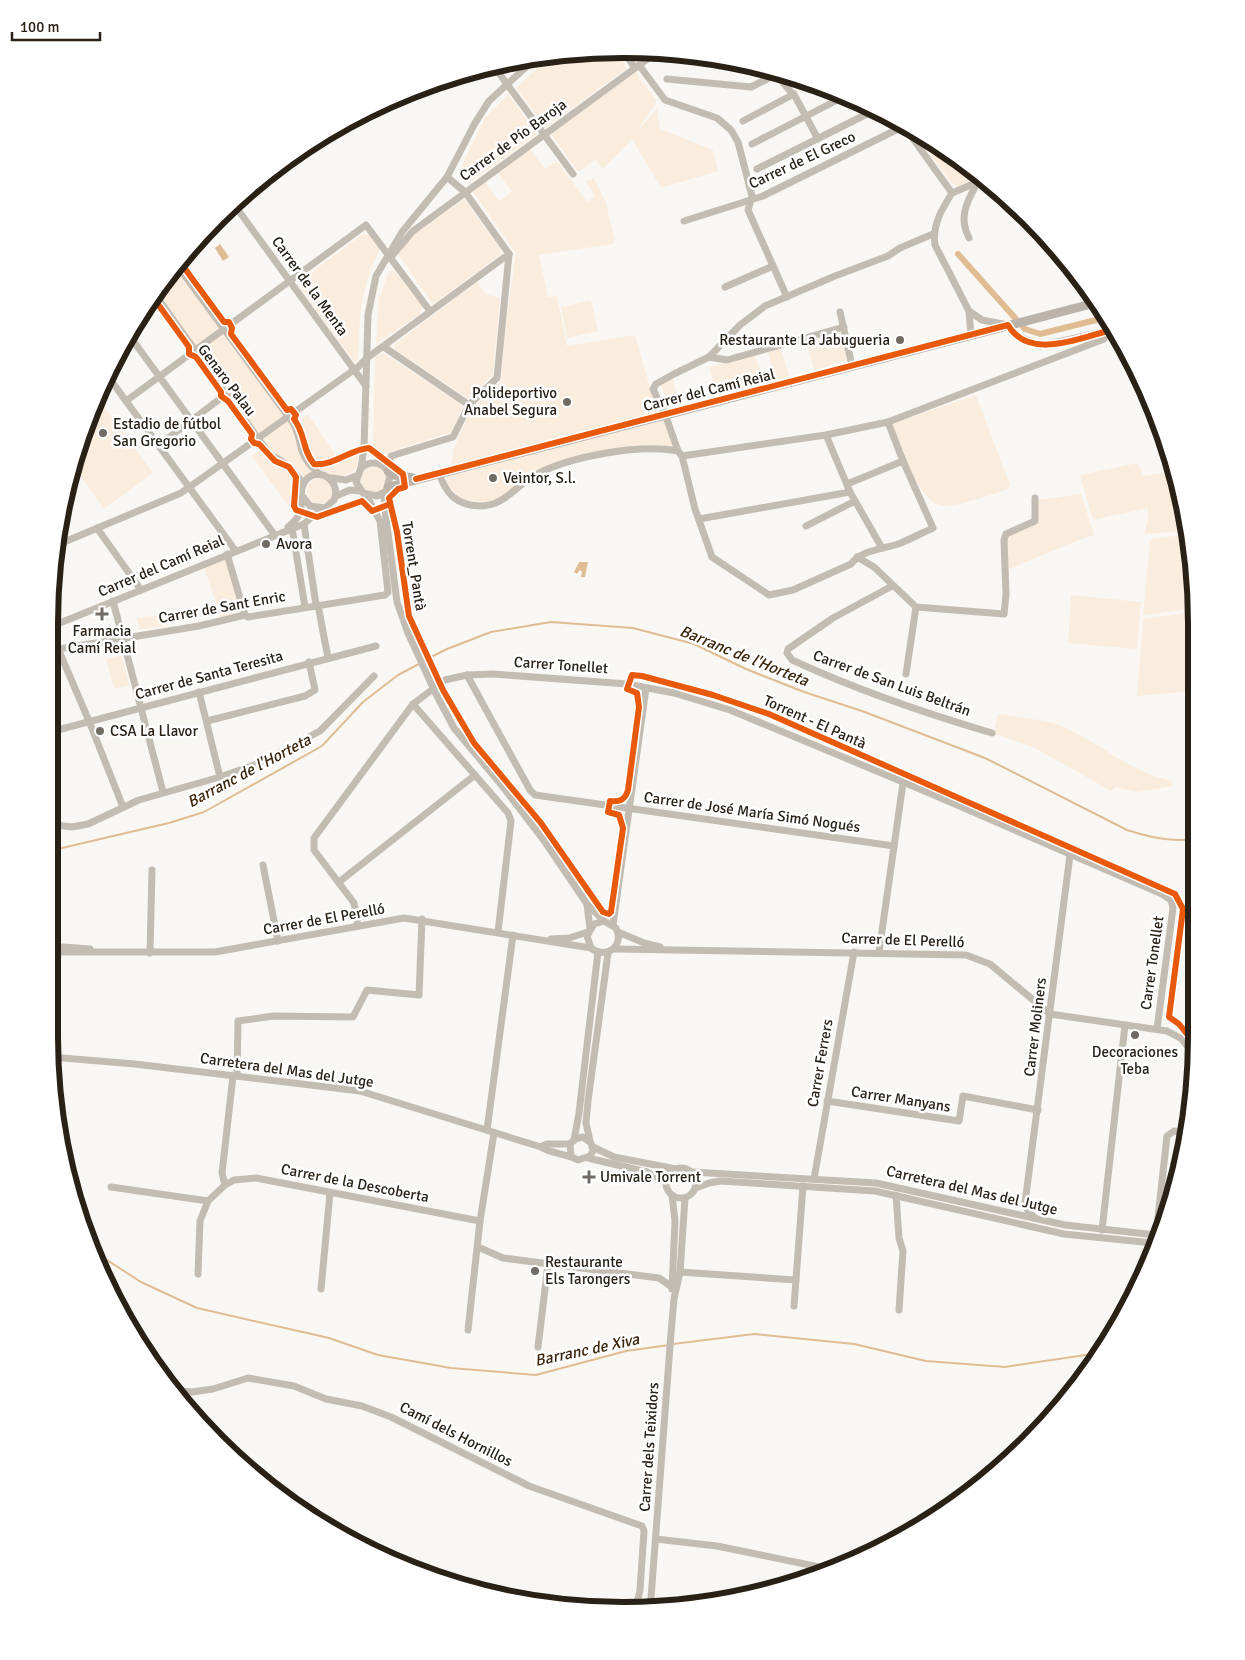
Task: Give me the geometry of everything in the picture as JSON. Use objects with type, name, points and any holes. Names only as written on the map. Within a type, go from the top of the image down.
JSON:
[{"type":"main road","name":"Carrer del Camí Reial","points":[[387,488],[1089,305]]},
{"type":"main road","name":"Carrer del Camí Reial","points":[[387,470],[394,475],[416,479]]},
{"type":"street","points":[[630,58],[665,100],[717,118],[731,130],[738,142],[752,196],[748,210],[787,297]]},
{"type":"street","name":"Carrer de Pío Baroja","points":[[390,255],[412,231],[647,59]]},
{"type":"street","points":[[181,270],[288,416],[299,434],[301,448],[307,461],[319,474],[331,478],[346,480],[356,476],[361,468],[364,449],[370,297],[376,276],[447,178],[475,123],[489,101],[528,65]]},
{"type":"street","points":[[498,72],[573,174]]},
{"type":"street","points":[[667,79],[751,87],[769,77]]},
{"type":"street","points":[[781,80],[794,94],[818,139]]},
{"type":"street","points":[[743,120],[794,94]]},
{"type":"street","points":[[752,144],[837,100]]},
{"type":"street","points":[[757,169],[867,114]]},
{"type":"street","name":"Carrer de El Greco","points":[[684,220],[763,196],[898,129]]},
{"type":"street","points":[[911,137],[952,193]]},
{"type":"street","points":[[447,178],[465,192],[509,254],[497,378],[469,405],[454,437],[391,456],[387,470],[386,518],[397,602],[408,633],[454,728],[504,787],[587,904],[604,921],[613,925],[618,932],[619,941],[611,951],[588,1101],[586,1123],[591,1144],[588,1158]]},
{"type":"street","points":[[972,335],[969,311],[935,245],[933,234],[943,208],[952,193],[977,183]]},
{"type":"street","points":[[969,238],[962,222],[965,207],[979,185]]},
{"type":"street","name":"Carrer de la Menta","points":[[238,209],[366,386]]},
{"type":"street","points":[[126,400],[366,225],[430,311]]},
{"type":"street","points":[[888,422],[933,528],[898,544],[857,557],[851,564],[822,579],[794,590],[769,594],[712,557],[680,453],[653,389],[656,384],[709,357],[756,311],[888,256],[900,248],[933,234]]},
{"type":"street","points":[[63,542],[190,488],[509,254]]},
{"type":"street","points":[[725,287],[773,266]]},
{"type":"street","points":[[159,300],[226,395],[259,437],[270,455],[283,461],[294,470],[303,484]]},
{"type":"street","points":[[969,311],[982,320],[1009,325],[1016,335],[1040,346],[1106,331]]},
{"type":"street","points":[[840,312],[852,366]]},
{"type":"street","points":[[709,357],[727,360],[844,327]]},
{"type":"street","points":[[439,473],[447,493],[454,499],[481,506],[507,498],[527,479],[537,474],[576,461],[627,451],[680,453],[826,435],[888,422],[1104,339],[1107,333]]},
{"type":"street","points":[[133,340],[274,534]]},
{"type":"street","points":[[384,347],[469,405]]},
{"type":"street","points":[[112,382],[235,550]]},
{"type":"street","points":[[159,445],[226,395]]},
{"type":"street","points":[[826,435],[846,484],[882,548]]},
{"type":"street","points":[[364,449],[373,462]]},
{"type":"street","points":[[846,484],[903,461]]},
{"type":"street","points":[[361,468],[373,462],[381,464],[387,470]]},
{"type":"street","points":[[319,474],[308,478],[303,484],[302,497],[310,506],[321,509],[332,504],[336,496],[335,485],[331,478]]},
{"type":"street","points":[[356,476],[366,494],[386,518]]},
{"type":"street","points":[[336,496],[350,490],[377,496],[387,488]]},
{"type":"street","points":[[699,519],[850,492]]},
{"type":"street","name":"Carrer de Sant Enric","points":[[59,649],[245,615],[248,617],[386,595],[388,592],[380,521],[366,494]]},
{"type":"street","name":"Carrer del Camí Reial","points":[[283,531],[299,516],[302,497]]},
{"type":"street","points":[[857,557],[874,567],[916,607],[1004,614],[1006,595],[1004,540],[1006,534],[1036,520],[1035,498]]},
{"type":"street","points":[[806,526],[855,501]]},
{"type":"street","name":"Carrer del Camí Reial","points":[[58,625],[235,550],[304,524],[321,509]]},
{"type":"street","points":[[304,524],[328,658]]},
{"type":"street","points":[[97,528],[141,590]]},
{"type":"street","points":[[292,528],[305,607]]},
{"type":"street","points":[[228,554],[245,615]]},
{"type":"street","name":"Carrer de San Luis Beltrán","points":[[892,586],[833,618],[788,649],[787,653],[792,660],[821,674],[939,717],[992,733]]},
{"type":"street","points":[[113,601],[162,792]]},
{"type":"street","points":[[906,674],[916,607]]},
{"type":"street","name":"Carrer de Santa Teresita","points":[[58,730],[309,662],[376,646]]},
{"type":"street","points":[[59,649],[123,807]]},
{"type":"street","points":[[206,721],[305,696],[316,690],[309,662]]},
{"type":"street","name":"Carrer Tonellet","points":[[358,926],[354,903],[314,850],[314,838],[412,704],[445,680],[467,675],[493,674],[627,684],[674,693],[730,710],[1070,854],[1171,900],[1173,908],[1157,1028]]},
{"type":"street","name":"Carrer de José María Simó Nogués","points":[[467,675],[530,790],[536,795],[894,846]]},
{"type":"street","points":[[58,825],[81,826],[162,792],[220,777],[260,763],[314,735],[374,676]]},
{"type":"street","points":[[613,925],[646,688]]},
{"type":"street","points":[[199,692],[220,777]]},
{"type":"street","points":[[412,704],[508,813],[511,821],[498,932]]},
{"type":"street","points":[[339,882],[475,775]]},
{"type":"street","points":[[879,952],[904,783]]},
{"type":"street","name":"Carrer Moliners","points":[[1025,1203],[1070,854]]},
{"type":"street","points":[[263,865],[278,941]]},
{"type":"street","points":[[150,953],[152,870]]},
{"type":"street","points":[[587,904],[589,930],[587,940],[594,950],[587,1051],[571,1156],[578,1160],[588,1158],[647,1172],[666,1182]]},
{"type":"street","name":"Carrer de El Perelló","points":[[58,952],[215,952],[404,918],[540,939],[594,950]]},
{"type":"street","points":[[198,1274],[200,1221],[208,1201],[225,1185],[222,1174],[235,1076],[238,1021],[290,1016],[353,1017],[367,990],[420,995],[422,920]]},
{"type":"street","points":[[589,930],[594,924],[604,921]]},
{"type":"street","name":"Carrer de El Perelló","points":[[540,939],[569,938],[589,930]]},
{"type":"street","name":"Carrer de El Perelló","points":[[618,932],[644,943],[668,948]]},
{"type":"street","points":[[468,1330],[513,935]]},
{"type":"street","name":"Carrer de El Perelló","points":[[58,947],[111,952]]},
{"type":"street","name":"Carrer de El Perelló","points":[[611,951],[668,948],[966,955],[980,958],[990,964],[1050,1014]]},
{"type":"street","points":[[594,950],[611,951]]},
{"type":"street","name":"Carrer Ferrers","points":[[814,1179],[854,952]]},
{"type":"street","points":[[1050,1014],[1157,1028],[1182,1039],[1188,1046]]},
{"type":"street","points":[[1102,1230],[1125,1025]]},
{"type":"street","name":"Carretera del Mas del Jutge","points":[[59,1058],[360,1091],[541,1147],[547,1151],[571,1156]]},
{"type":"street","name":"Carrer Manyans","points":[[827,1102],[958,1121],[963,1096],[1038,1110]]},
{"type":"street","points":[[1158,1220],[1167,1136],[1174,1132],[1180,1132]]},
{"type":"street","points":[[572,1142],[583,1137],[591,1144],[614,1157],[676,1169],[684,1168],[692,1172],[696,1180],[696,1188],[686,1198],[672,1195],[666,1182],[667,1176],[676,1169]]},
{"type":"street","name":"Carretera del Mas del Jutge","points":[[541,1147],[547,1144],[572,1142]]},
{"type":"street","name":"Carretera del Mas del Jutge","points":[[692,1172],[894,1186],[1037,1219],[1102,1230],[1152,1235]]},
{"type":"street","name":"Carrer de la Descoberta","points":[[225,1185],[234,1180],[256,1178],[480,1221]]},
{"type":"street","name":"Carretera del Mas del Jutge","points":[[696,1188],[720,1181],[803,1186],[896,1195],[1064,1234],[1149,1243]]},
{"type":"street","points":[[794,1306],[803,1186]]},
{"type":"street","points":[[110,1187],[208,1201]]},
{"type":"street","points":[[321,1289],[330,1192]]},
{"type":"street","name":"Carrer dels Teixidors","points":[[672,1195],[675,1221],[671,1261],[674,1299]]},
{"type":"street","points":[[896,1195],[899,1238],[903,1251],[899,1310]]},
{"type":"street","name":"Carrer dels Teixidors","points":[[652,1601],[671,1333],[674,1299],[680,1272],[686,1198]]},
{"type":"street","points":[[1011,1213],[1019,1210],[1025,1203],[1031,1215],[1037,1219]]},
{"type":"street","points":[[478,1247],[503,1258],[659,1278],[672,1287]]},
{"type":"street","points":[[659,1278],[667,1274],[671,1261]]},
{"type":"street","points":[[538,1346],[548,1264]]},
{"type":"street","points":[[680,1272],[796,1280]]},
{"type":"street","name":"Camí dels Hornillos","points":[[182,1391],[192,1392],[213,1389],[248,1378],[294,1386],[326,1399],[362,1406],[391,1416],[529,1486],[642,1526],[644,1531],[640,1590],[636,1602]]},
{"type":"street","points":[[656,1539],[717,1546],[819,1567]]},
{"type":"shaded area","points":[[620,58],[627,68],[546,127],[516,88],[543,63]]},
{"type":"shaded area","points":[[636,72],[657,101],[636,133],[657,108],[660,129],[713,150],[718,171],[661,188],[632,139],[603,169],[595,160],[578,172],[551,134]]},
{"type":"shaded area","points":[[796,85],[807,88],[800,92]]},
{"type":"shaded area","points":[[508,94],[537,134],[469,183],[465,183],[459,171],[485,118]]},
{"type":"shaded area","points":[[922,144],[973,180],[958,186],[952,184]]},
{"type":"shaded area","points":[[530,149],[545,169],[557,161],[587,202],[595,196],[585,181],[594,178],[606,203],[615,241],[613,244],[539,255],[548,297],[557,296],[567,346],[635,335],[657,412],[451,465],[454,448],[471,409],[501,381],[506,322],[516,253],[473,192],[485,182],[499,201],[512,192],[498,173]]},
{"type":"shaded area","points":[[464,199],[501,250],[500,255],[435,303],[431,302],[398,254],[416,233]]},
{"type":"shaded area","points":[[363,234],[370,236],[380,249],[368,277],[362,303],[358,359],[354,362],[300,287],[301,280]]},
{"type":"shaded area","points":[[220,244],[229,257],[223,261],[215,248]]},
{"type":"shaded area","points":[[389,271],[395,271],[422,306],[420,314],[376,344],[379,299]]},
{"type":"shaded area","points":[[180,272],[293,429],[313,472],[304,477],[293,463],[272,452],[161,298]]},
{"type":"shaded area","points":[[477,282],[486,294],[500,298],[493,374],[471,397],[467,398],[395,349],[394,345]]},
{"type":"shaded area","points":[[591,300],[598,331],[567,338],[561,307]]},
{"type":"shaded area","points":[[840,333],[848,360],[814,370],[807,342]]},
{"type":"shaded area","points":[[781,348],[789,376],[776,380],[768,352]]},
{"type":"shaded area","points":[[383,353],[461,404],[462,408],[452,432],[383,454],[373,446],[375,357]]},
{"type":"shaded area","points":[[755,355],[764,383],[717,395],[709,367]]},
{"type":"shaded area","points":[[673,379],[679,405],[668,408],[661,384]]},
{"type":"shaded area","points":[[976,395],[1010,485],[1008,489],[974,500],[955,505],[940,505],[932,501],[917,483],[891,424]]},
{"type":"shaded area","name":"Estadio de fútbol San Gregorio","points":[[102,404],[153,473],[104,509],[78,472],[87,441]]},
{"type":"shaded area","points":[[308,414],[335,454],[331,458],[318,462],[311,455],[300,420]]},
{"type":"shaded area","points":[[666,420],[673,447],[562,463],[502,497],[487,503],[461,499],[446,483],[447,477]]},
{"type":"shaded area","points":[[259,451],[266,459],[286,470],[290,475],[290,505],[288,506],[252,456]]},
{"type":"shaded area","points":[[359,451],[357,467],[348,474],[342,476],[331,475],[315,466],[326,464]]},
{"type":"shaded area","points":[[1138,463],[1143,476],[1167,473],[1180,531],[1144,534],[1148,520],[1148,508],[1093,520],[1080,475]]},
{"type":"shaded area","points":[[374,467],[383,471],[387,480],[383,489],[374,493],[365,489],[361,480],[365,471]]},
{"type":"shaded area","points":[[320,478],[329,482],[333,491],[329,500],[320,504],[311,500],[307,491],[311,482]]},
{"type":"shaded area","points":[[1081,494],[1094,535],[1007,570],[1005,549],[1008,535],[1032,526],[1038,500]]},
{"type":"shaded area","points":[[1181,535],[1187,610],[1143,615],[1150,542],[1153,539]]},
{"type":"shaded area","points":[[227,554],[244,612],[221,617],[203,564]]},
{"type":"shaded area","points":[[579,562],[588,562],[585,577],[581,577],[582,572],[580,570],[577,574],[574,572]]},
{"type":"shaded area","points":[[1071,595],[1141,602],[1137,649],[1068,643]]},
{"type":"shaded area","points":[[1187,613],[1188,691],[1137,696],[1143,619]]},
{"type":"shaded area","points":[[165,614],[168,625],[140,630],[137,618]]},
{"type":"shaded area","points":[[122,655],[129,685],[114,689],[106,659]]},
{"type":"shaded area","points":[[998,714],[1040,720],[1062,726],[1143,771],[1172,781],[1173,786],[1137,792],[1116,787],[1111,791],[1035,748],[999,735],[993,735]]},
{"type":"waterway","points":[[958,254],[1025,329],[1040,334],[1099,319]]},
{"type":"waterway","name":"Barranc de l'Horteta","points":[[423,661],[447,649],[491,632],[551,622],[633,628],[694,644],[746,669],[804,692],[862,711],[985,758],[1127,830],[1160,838],[1188,839]]},
{"type":"waterway","name":"Barranc de l'Horteta","points":[[58,849],[169,823],[204,812],[322,746],[363,702],[398,675],[419,664]]},
{"type":"waterway","name":"Barranc de Xiva","points":[[102,1257],[141,1282],[197,1308],[329,1338],[378,1355],[451,1368],[536,1375],[626,1351],[669,1345]]},
{"type":"waterway","name":"Barranc de Xiva","points":[[673,1344],[754,1334],[854,1344],[926,1361],[1005,1367],[1090,1354]]},
{"type":"cycle path","name":"Torrent_Pantà","points":[[184,267],[224,322],[229,322],[232,328],[231,334],[287,410],[291,409],[296,415],[294,419],[310,459],[314,464],[335,460],[369,448],[403,474],[405,487],[398,489],[389,498],[397,532],[409,616],[443,690],[474,743],[541,823],[603,912],[609,914],[611,912],[623,828],[619,815],[608,812],[610,801],[622,800],[628,790],[639,707],[637,693],[627,689],[632,675],[642,676],[713,695],[769,714],[1175,894],[1183,909],[1169,1017],[1179,1024],[1188,1035]]},
{"type":"cycle path","name":"Genaro Palau","points":[[157,303],[189,347],[189,354],[196,357],[221,392],[221,396],[228,401],[252,434],[251,439],[254,443],[259,444],[275,461],[289,467],[296,477],[294,506],[296,510],[317,517],[362,501],[372,511],[390,504]]},
{"type":"cycle path","points":[[416,479],[1008,325],[1017,336],[1029,342],[1042,345],[1056,344],[1106,331]]},
{"type":"place","name":"Restaurante La Jabugueria","points":[[900,340]]},
{"type":"place","name":"Polideportivo Anabel Segura","points":[[567,402]]},
{"type":"place","name":"Estadio de fútbol San Gregorio","points":[[103,433]]},
{"type":"place","name":"Veintor, S.l.","points":[[493,478]]},
{"type":"place","name":"Avora","points":[[266,544]]},
{"type":"place","name":"Farmacia Camí Reial","points":[[102,614]]},
{"type":"place","name":"CSA La Llavor","points":[[100,731]]},
{"type":"place","name":"Decoraciones Teba","points":[[1135,1035]]},
{"type":"place","name":"Umivale Torrent","points":[[589,1177]]},
{"type":"place","name":"Restaurante Els Tarongers","points":[[535,1271]]}]
